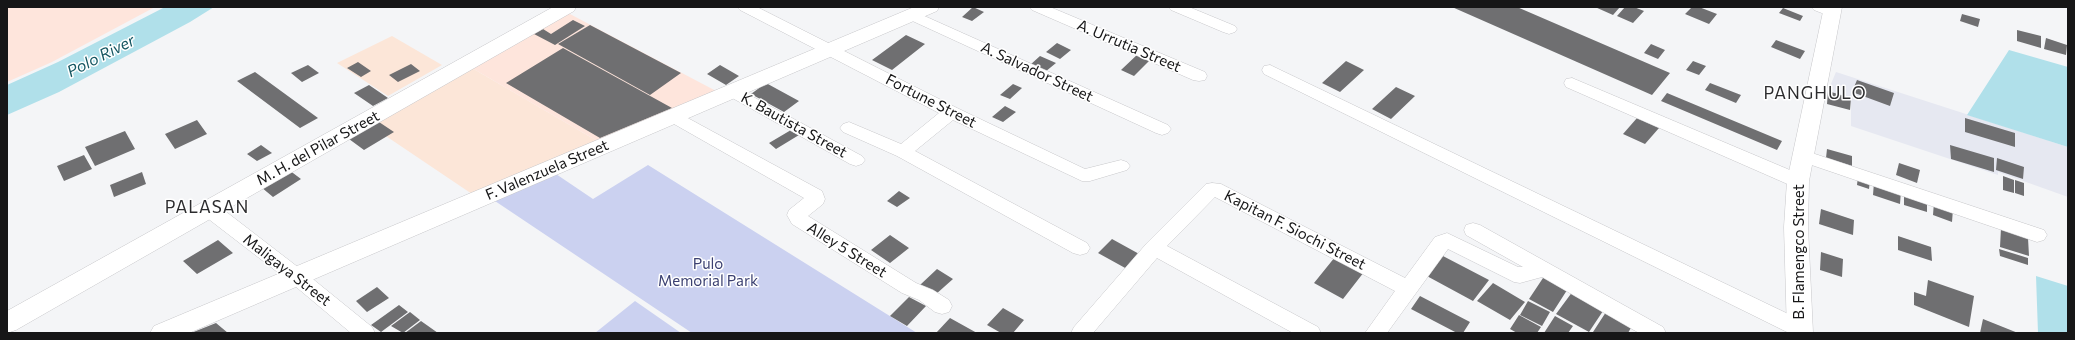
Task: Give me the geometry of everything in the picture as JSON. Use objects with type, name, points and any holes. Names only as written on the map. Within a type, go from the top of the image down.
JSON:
[{"type":"main road","name":"M. H. del Pilar Street","points":[[7,323],[567,7]]},
{"type":"main road","name":"B. Flamengco Street","points":[[1800,331],[1796,227],[1798,181],[1828,9]]},
{"type":"main road","name":"F. Valenzuela Street","points":[[164,333],[920,11]]},
{"type":"street","name":"Fortune Street","points":[[745,7],[951,112],[1082,175],[1090,175],[1121,166]]},
{"type":"street","name":"A. Urrutia Street","points":[[1037,7],[1198,76]]},
{"type":"street","points":[[1176,7],[1229,29]]},
{"type":"street","name":"A. Salvador Street","points":[[920,11],[1162,129]]},
{"type":"street","points":[[1270,70],[1800,331]]},
{"type":"street","points":[[1572,83],[1798,181]]},
{"type":"street","name":"K. Bautista Street","points":[[733,91],[856,160]]},
{"type":"street","points":[[903,152],[951,112]]},
{"type":"street","name":"Alley 5 Street","points":[[672,116],[815,196],[816,199],[796,214],[799,219],[909,288],[926,295],[942,306]]},
{"type":"street","points":[[849,128],[903,152],[1080,248]]},
{"type":"street","points":[[1803,156],[2037,235]]},
{"type":"street","name":"Kapitan F. Siochi Street","points":[[1081,333],[1154,248],[1209,191],[1215,189],[1407,288]]},
{"type":"street","name":"Maligaya Street","points":[[209,209],[296,276],[365,333]]},
{"type":"street","points":[[1473,230],[1656,333]]},
{"type":"street","points":[[1375,333],[1407,288],[1444,241],[1514,274],[1520,275],[1544,269]]},
{"type":"street","points":[[1154,248],[1311,333]]},
{"type":"shaded area","points":[[7,7],[155,7],[52,62],[7,82]]},
{"type":"shaded area","points":[[568,13],[718,92],[599,142],[472,68]]},
{"type":"shaded area","points":[[392,36],[442,65],[388,96],[337,63]]},
{"type":"shaded area","points":[[472,68],[599,142],[472,194],[371,126]]},
{"type":"shaded area","points":[[1836,72],[2068,147],[2068,197],[1998,172],[1998,175],[1851,126],[1851,98],[1828,91]]},
{"type":"green space","name":"Pulo Memorial Park","points":[[648,165],[917,333],[692,333],[492,199],[553,172],[593,199]]},
{"type":"green space","points":[[635,301],[681,333],[595,333]]},
{"type":"water","name":"Polo River","points":[[165,7],[214,7],[190,22],[59,92],[7,115],[7,85],[58,62]]},
{"type":"water","points":[[2009,50],[2068,67],[2068,147],[1967,115]]},
{"type":"water","points":[[2036,276],[2068,286],[2068,333],[2038,333]]},
{"type":"building","points":[[973,7],[984,12],[972,21],[962,17]]},
{"type":"building","points":[[1452,7],[1517,7],[1670,73],[1652,95]]},
{"type":"building","points":[[1595,7],[1620,7],[1613,15]]},
{"type":"building","points":[[1625,7],[1634,7],[1644,11],[1633,23],[1617,16]]},
{"type":"building","points":[[1692,7],[1699,7],[1717,14],[1709,24],[1685,14]]},
{"type":"building","points":[[1783,8],[1803,16],[1800,21],[1779,13]]},
{"type":"building","points":[[1962,14],[1980,19],[1978,27],[1960,21]]},
{"type":"building","points":[[573,20],[585,26],[555,45],[534,34],[543,29],[551,34]]},
{"type":"building","points":[[590,25],[681,73],[650,95],[558,44]]},
{"type":"building","points":[[2017,30],[2041,36],[2041,48],[2017,41]]},
{"type":"building","points":[[906,35],[925,44],[892,70],[872,60]]},
{"type":"building","points":[[2046,38],[2067,45],[2066,55],[2044,49]]},
{"type":"building","points":[[1776,40],[1805,51],[1800,59],[1771,47]]},
{"type":"building","points":[[1057,43],[1071,50],[1060,59],[1046,52]]},
{"type":"building","points":[[1651,44],[1665,50],[1658,59],[1644,53]]},
{"type":"building","points":[[563,48],[672,108],[600,138],[506,83]]},
{"type":"building","points":[[1139,53],[1152,58],[1134,76],[1121,70]]},
{"type":"building","points":[[1040,56],[1056,63],[1045,72],[1030,65]]},
{"type":"building","points":[[1346,61],[1364,70],[1340,92],[1322,83]]},
{"type":"building","points":[[1693,61],[1706,66],[1699,75],[1686,70]]},
{"type":"building","points":[[358,62],[371,71],[361,77],[347,68]]},
{"type":"building","points":[[411,64],[420,71],[398,82],[389,75]]},
{"type":"building","points":[[308,65],[319,73],[302,82],[291,73]]},
{"type":"building","points":[[720,65],[739,76],[726,85],[707,74]]},
{"type":"building","points":[[255,72],[318,118],[300,128],[237,81]]},
{"type":"building","points":[[1857,80],[1894,93],[1890,106],[1852,92]]},
{"type":"building","points":[[766,83],[799,101],[784,112],[751,94]]},
{"type":"building","points":[[1710,83],[1741,95],[1736,103],[1705,90]]},
{"type":"building","points":[[1013,84],[1022,88],[1010,99],[1000,95]]},
{"type":"building","points":[[369,85],[388,98],[373,106],[354,93]]},
{"type":"building","points":[[1396,87],[1415,96],[1391,119],[1372,109]]},
{"type":"building","points":[[1828,91],[1851,98],[1850,110],[1827,104]]},
{"type":"building","points":[[1667,93],[1782,141],[1777,150],[1661,101]]},
{"type":"building","points":[[1005,106],[1016,112],[1003,122],[992,117]]},
{"type":"building","points":[[1637,118],[1659,128],[1645,144],[1623,134]]},
{"type":"building","points":[[1965,118],[2015,133],[2015,147],[1965,132]]},
{"type":"building","points":[[197,120],[207,134],[175,149],[165,134]]},
{"type":"building","points":[[379,122],[394,132],[364,150],[349,139]]},
{"type":"building","points":[[791,130],[799,135],[776,149],[769,143]]},
{"type":"building","points":[[125,131],[135,149],[95,166],[85,147]]},
{"type":"building","points":[[261,145],[272,153],[257,161],[247,154]]},
{"type":"building","points":[[1950,145],[1994,158],[1994,172],[1951,159]]},
{"type":"building","points":[[1827,149],[1852,156],[1852,166],[1826,158]]},
{"type":"building","points":[[84,155],[92,169],[64,181],[57,166]]},
{"type":"building","points":[[1997,158],[2024,167],[2023,179],[1996,170]]},
{"type":"building","points":[[1899,163],[1920,170],[1917,183],[1896,175]]},
{"type":"building","points":[[289,170],[301,179],[273,197],[261,187]]},
{"type":"building","points":[[142,172],[146,184],[114,197],[110,185]]},
{"type":"building","points":[[1858,176],[1870,180],[1869,189],[1857,185]]},
{"type":"building","points":[[2003,176],[2014,180],[2014,193],[2003,190]]},
{"type":"building","points":[[2015,180],[2024,183],[2024,196],[2015,193]]},
{"type":"building","points":[[1874,182],[1901,191],[1900,204],[1873,195]]},
{"type":"building","points":[[899,191],[910,198],[897,207],[887,201]]},
{"type":"building","points":[[1904,192],[1927,199],[1927,212],[1904,205]]},
{"type":"building","points":[[1934,202],[1953,209],[1952,222],[1933,215]]},
{"type":"building","points":[[1821,209],[1854,220],[1853,235],[1819,224]]},
{"type":"building","points":[[2001,228],[2028,238],[2029,256],[2000,247]]},
{"type":"building","points":[[890,235],[909,248],[890,263],[871,250]]},
{"type":"building","points":[[1898,236],[1931,247],[1932,261],[1898,250]]},
{"type":"building","points":[[1112,239],[1141,255],[1127,269],[1098,253]]},
{"type":"building","points":[[218,240],[233,253],[197,274],[183,261]]},
{"type":"building","points":[[1999,249],[2028,258],[2028,265],[2000,256]]},
{"type":"building","points":[[1821,252],[1843,259],[1842,277],[1820,270]]},
{"type":"building","points":[[1441,255],[1489,280],[1473,301],[1425,275]]},
{"type":"building","points":[[1335,257],[1364,272],[1343,299],[1314,283]]},
{"type":"building","points":[[937,269],[953,279],[935,295],[920,285]]},
{"type":"building","points":[[1545,275],[1569,287],[1553,312],[1529,299]]},
{"type":"building","points":[[1928,280],[1974,296],[1969,327],[1914,305],[1914,292],[1926,296]]},
{"type":"building","points":[[1493,283],[1525,302],[1510,320],[1477,301]]},
{"type":"building","points":[[377,287],[389,298],[367,312],[356,301]]},
{"type":"building","points":[[1573,291],[1605,308],[1589,332],[1556,314]]},
{"type":"building","points":[[1420,296],[1470,322],[1463,333],[1457,333],[1411,309]]},
{"type":"building","points":[[909,297],[926,306],[907,326],[890,316]]},
{"type":"building","points":[[1528,301],[1550,312],[1542,326],[1520,315]]},
{"type":"building","points":[[399,305],[408,312],[381,332],[371,325]]},
{"type":"building","points":[[1003,308],[1024,320],[1013,333],[1001,333],[987,325]]},
{"type":"building","points":[[410,312],[420,320],[403,333],[391,326]]},
{"type":"building","points":[[1606,312],[1632,326],[1628,333],[1593,332]]},
{"type":"building","points":[[1519,315],[1541,327],[1537,333],[1517,333],[1510,329]]},
{"type":"building","points":[[1555,316],[1573,326],[1568,333],[1544,333]]},
{"type":"building","points":[[950,318],[977,333],[936,333]]},
{"type":"building","points":[[1983,319],[2018,333],[1980,333]]},
{"type":"building","points":[[421,321],[438,333],[405,333]]},
{"type":"building","points":[[216,323],[228,333],[191,333]]},
{"type":"district","name":"PANGHULO","points":[[1815,93]]},
{"type":"district","name":"PALASAN","points":[[207,207]]}]
